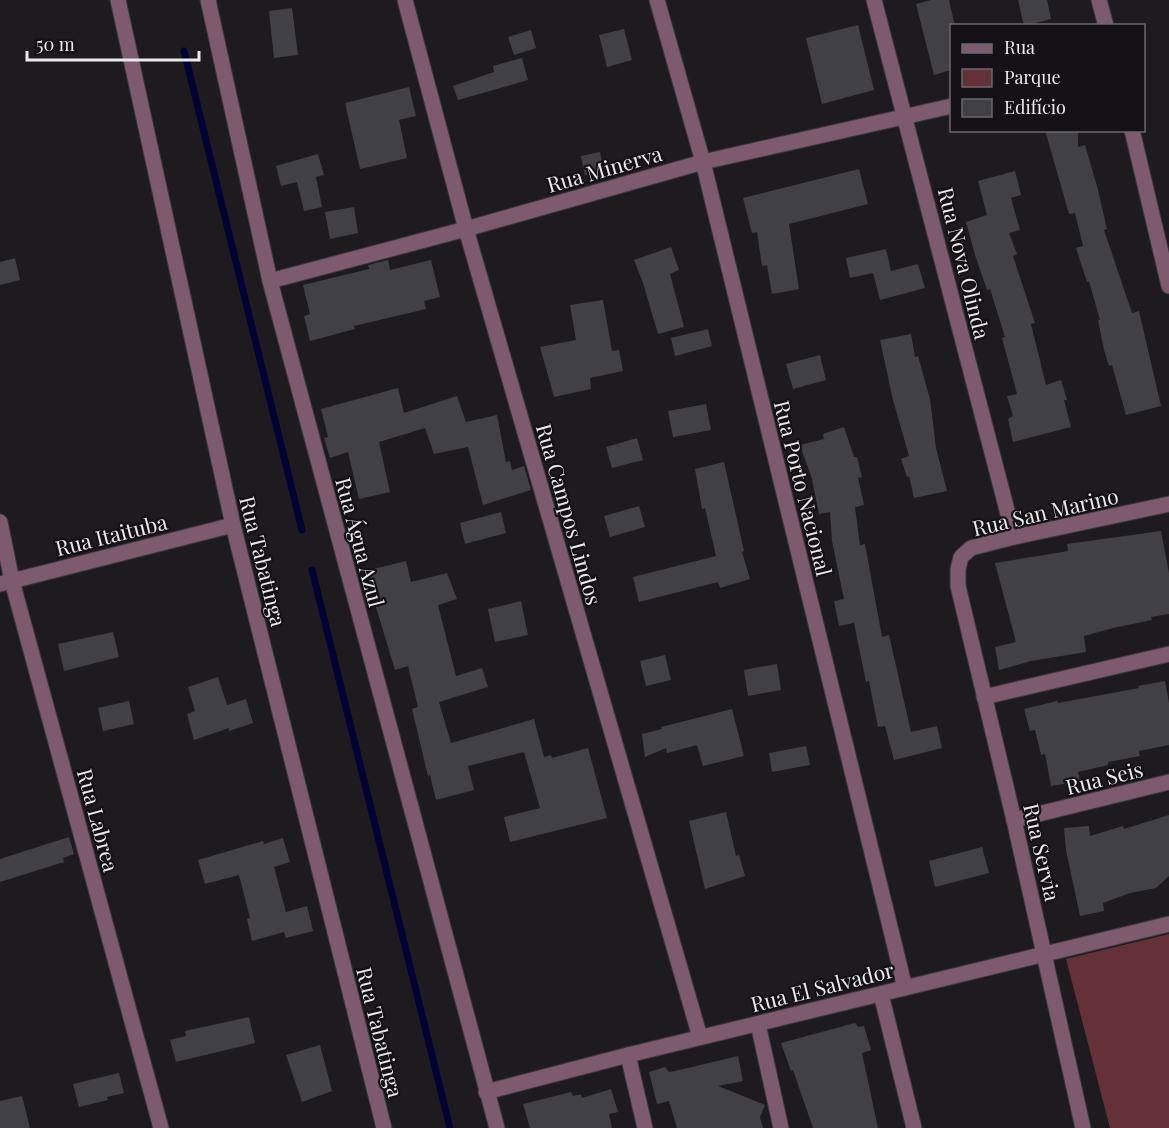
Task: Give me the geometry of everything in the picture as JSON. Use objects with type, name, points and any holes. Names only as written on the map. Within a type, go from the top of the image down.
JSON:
[{"type":"street","name":"Rua Tabatinga","points":[[118,0],[233,525],[384,1128]]},
{"type":"street","name":"Rua Água Azul","points":[[208,0],[270,281],[496,1128]]},
{"type":"street","name":"Rua Campos Lindos","points":[[405,0],[466,229],[700,1037]]},
{"type":"street","name":"Rua Porto Nacional","points":[[657,0],[703,162],[905,988]]},
{"type":"street","name":"Rua Nova Olinda","points":[[874,0],[1014,537]]},
{"type":"street","points":[[1099,0],[1105,24]]},
{"type":"street","name":"Rua Minerva","points":[[270,281],[703,162],[950,106]]},
{"type":"street","points":[[1132,132],[1169,286]]},
{"type":"street","name":"Rua San Marino","points":[[958,586],[961,557],[971,548],[1169,504]]},
{"type":"street","name":"Rua Labrea","points":[[0,522],[6,582],[160,1128]]},
{"type":"street","name":"Rua Itaituba","points":[[6,582],[233,525]]},
{"type":"street","name":"Rua Servia","points":[[958,586],[1014,820],[1083,1128]]},
{"type":"street","points":[[984,697],[1169,654]]},
{"type":"street","name":"Rua Seis","points":[[1014,820],[1169,782]]},
{"type":"street","name":"Rua El Salvador","points":[[486,1092],[700,1037],[1169,924]]},
{"type":"street","points":[[881,994],[914,1128]]},
{"type":"street","points":[[758,1024],[781,1128]]},
{"type":"street","points":[[628,1055],[645,1128]]},
{"type":"green space","points":[[1169,934],[1169,1128],[1110,1128],[1066,959]]},
{"type":"building","points":[[931,0],[949,0],[955,24],[950,24],[950,70],[934,75],[916,4]]},
{"type":"building","points":[[1018,0],[1047,0],[1051,19],[1024,24]]},
{"type":"building","points":[[292,8],[298,55],[274,58],[269,11]]},
{"type":"building","points":[[858,25],[874,90],[822,104],[806,38]]},
{"type":"building","points":[[624,29],[632,60],[607,67],[599,35]]},
{"type":"building","points":[[531,30],[536,48],[514,55],[508,37]]},
{"type":"building","points":[[522,58],[528,80],[458,100],[453,86],[494,72],[493,66]]},
{"type":"building","points":[[409,87],[416,116],[399,120],[407,158],[360,169],[345,103]]},
{"type":"building","points":[[1046,132],[1078,132],[1078,147],[1085,145],[1107,229],[1104,230],[1132,313],[1139,311],[1161,406],[1126,415],[1112,365],[1109,366],[1104,350],[1098,320],[1100,320],[1089,281],[1087,282],[1076,248],[1083,246],[1075,213],[1069,214]]},
{"type":"building","points":[[600,152],[604,171],[585,175],[581,156]]},
{"type":"building","points":[[318,154],[324,175],[316,177],[322,207],[304,211],[297,182],[281,186],[276,166]]},
{"type":"building","points":[[859,169],[868,204],[789,224],[799,289],[772,294],[767,265],[762,266],[757,232],[752,233],[743,198]]},
{"type":"building","points":[[1015,171],[1021,195],[1011,198],[1020,230],[1009,233],[1017,254],[1013,256],[1035,323],[1031,324],[1046,385],[1061,380],[1071,427],[1013,442],[1008,419],[1013,416],[1007,396],[1017,394],[1002,338],[1005,337],[990,289],[987,290],[975,255],[966,222],[987,215],[978,181]]},
{"type":"building","points":[[354,207],[358,233],[330,239],[325,212]]},
{"type":"building","points":[[671,247],[679,270],[670,274],[684,327],[658,334],[634,260]]},
{"type":"building","points":[[886,249],[891,271],[918,264],[925,288],[880,300],[873,273],[850,278],[846,258]]},
{"type":"building","points":[[15,258],[20,280],[0,285],[0,262]]},
{"type":"building","points":[[388,260],[390,270],[431,260],[440,297],[424,301],[426,309],[354,326],[355,329],[310,341],[304,316],[310,314],[303,285],[369,269],[368,265]]},
{"type":"building","points":[[603,300],[612,351],[619,350],[623,371],[590,378],[591,389],[554,397],[540,347],[576,340],[570,305]]},
{"type":"building","points":[[708,329],[712,346],[675,356],[671,338]]},
{"type":"building","points":[[911,334],[915,357],[918,356],[930,399],[936,448],[947,491],[914,498],[909,476],[907,477],[901,459],[909,456],[893,400],[880,340]]},
{"type":"building","points":[[820,355],[826,380],[793,389],[786,364]]},
{"type":"building","points":[[398,388],[404,413],[457,396],[466,422],[497,415],[506,462],[510,461],[512,470],[524,466],[531,490],[483,505],[468,447],[434,454],[425,428],[379,442],[390,492],[359,499],[348,452],[330,458],[324,438],[328,437],[321,409]]},
{"type":"building","points":[[706,404],[711,430],[673,437],[668,411]]},
{"type":"building","points":[[844,427],[854,457],[857,457],[862,477],[858,478],[864,505],[855,507],[860,545],[865,544],[882,637],[889,635],[911,732],[937,726],[942,748],[894,760],[885,726],[878,727],[854,623],[839,626],[834,601],[844,599],[832,541],[830,512],[819,514],[812,479],[800,445],[824,439],[823,434]]},
{"type":"building","points":[[637,438],[643,460],[612,468],[606,447]]},
{"type":"building","points":[[724,462],[744,551],[742,552],[750,579],[720,588],[718,582],[639,602],[633,577],[716,556],[705,508],[702,509],[695,469]]},
{"type":"building","points":[[639,506],[645,527],[610,537],[604,516]]},
{"type":"building","points":[[501,512],[506,533],[465,544],[460,523]]},
{"type":"building","points":[[1161,531],[1169,573],[1169,614],[1084,636],[1086,652],[1031,661],[999,670],[995,647],[1016,642],[995,563],[1068,551],[1067,544]]},
{"type":"building","points":[[406,561],[411,582],[447,573],[457,599],[438,605],[456,676],[482,668],[488,687],[439,702],[451,743],[534,719],[544,757],[551,755],[552,758],[588,748],[607,818],[510,842],[504,817],[540,808],[524,752],[468,766],[474,790],[436,800],[412,709],[418,707],[408,666],[395,670],[365,571]]},
{"type":"building","points":[[521,601],[528,635],[495,642],[488,609]]},
{"type":"building","points":[[113,632],[119,657],[64,671],[58,644]]},
{"type":"building","points":[[665,655],[671,680],[646,686],[640,661]]},
{"type":"building","points":[[777,664],[781,690],[748,696],[744,670]]},
{"type":"building","points":[[218,677],[227,705],[246,699],[253,723],[229,731],[229,728],[194,740],[187,714],[195,711],[188,687]]},
{"type":"building","points":[[1165,681],[1169,703],[1169,745],[1139,751],[1140,756],[1108,762],[1108,765],[1078,772],[1080,781],[1051,786],[1045,754],[1041,755],[1035,730],[1030,731],[1024,709],[1057,701],[1058,703],[1139,688],[1138,686]]},
{"type":"building","points":[[129,701],[134,724],[103,731],[98,708]]},
{"type":"building","points":[[732,709],[744,756],[703,766],[697,745],[667,753],[666,748],[645,757],[642,734]]},
{"type":"building","points":[[806,746],[810,765],[772,772],[769,753]]},
{"type":"building","points":[[726,812],[736,856],[739,855],[745,876],[705,889],[689,821]]},
{"type":"building","points":[[1169,815],[1169,876],[1156,888],[1130,893],[1103,903],[1104,911],[1080,916],[1066,850],[1064,828],[1089,826],[1090,836],[1123,826],[1124,829]]},
{"type":"building","points":[[69,837],[74,854],[63,858],[64,862],[0,882],[0,859]]},
{"type":"building","points":[[283,838],[290,862],[274,867],[286,912],[307,906],[313,931],[286,938],[284,932],[252,941],[247,919],[250,918],[239,875],[205,884],[198,860],[263,841],[264,844]]},
{"type":"building","points":[[982,847],[989,873],[935,887],[929,861]]},
{"type":"building","points":[[249,1017],[255,1043],[176,1062],[170,1040],[186,1036],[185,1031]]},
{"type":"building","points":[[855,1023],[858,1027],[864,1026],[871,1050],[862,1053],[878,1128],[813,1128],[781,1043]]},
{"type":"building","points":[[320,1045],[332,1091],[302,1102],[286,1055]]},
{"type":"building","points":[[738,1056],[743,1081],[718,1086],[765,1105],[760,1117],[763,1128],[677,1128],[669,1101],[657,1104],[649,1072],[665,1067],[669,1072],[675,1071]]},
{"type":"building","points":[[119,1073],[124,1093],[107,1097],[108,1100],[79,1107],[73,1084]]},
{"type":"building","points":[[611,1089],[618,1112],[609,1114],[612,1128],[530,1128],[523,1104],[571,1092],[573,1096],[581,1094],[582,1098]]},
{"type":"building","points":[[22,1096],[30,1128],[0,1128],[0,1101]]},
{"type":"waterway","points":[[184,51],[302,530]]},
{"type":"waterway","points":[[312,570],[450,1128]]}]
